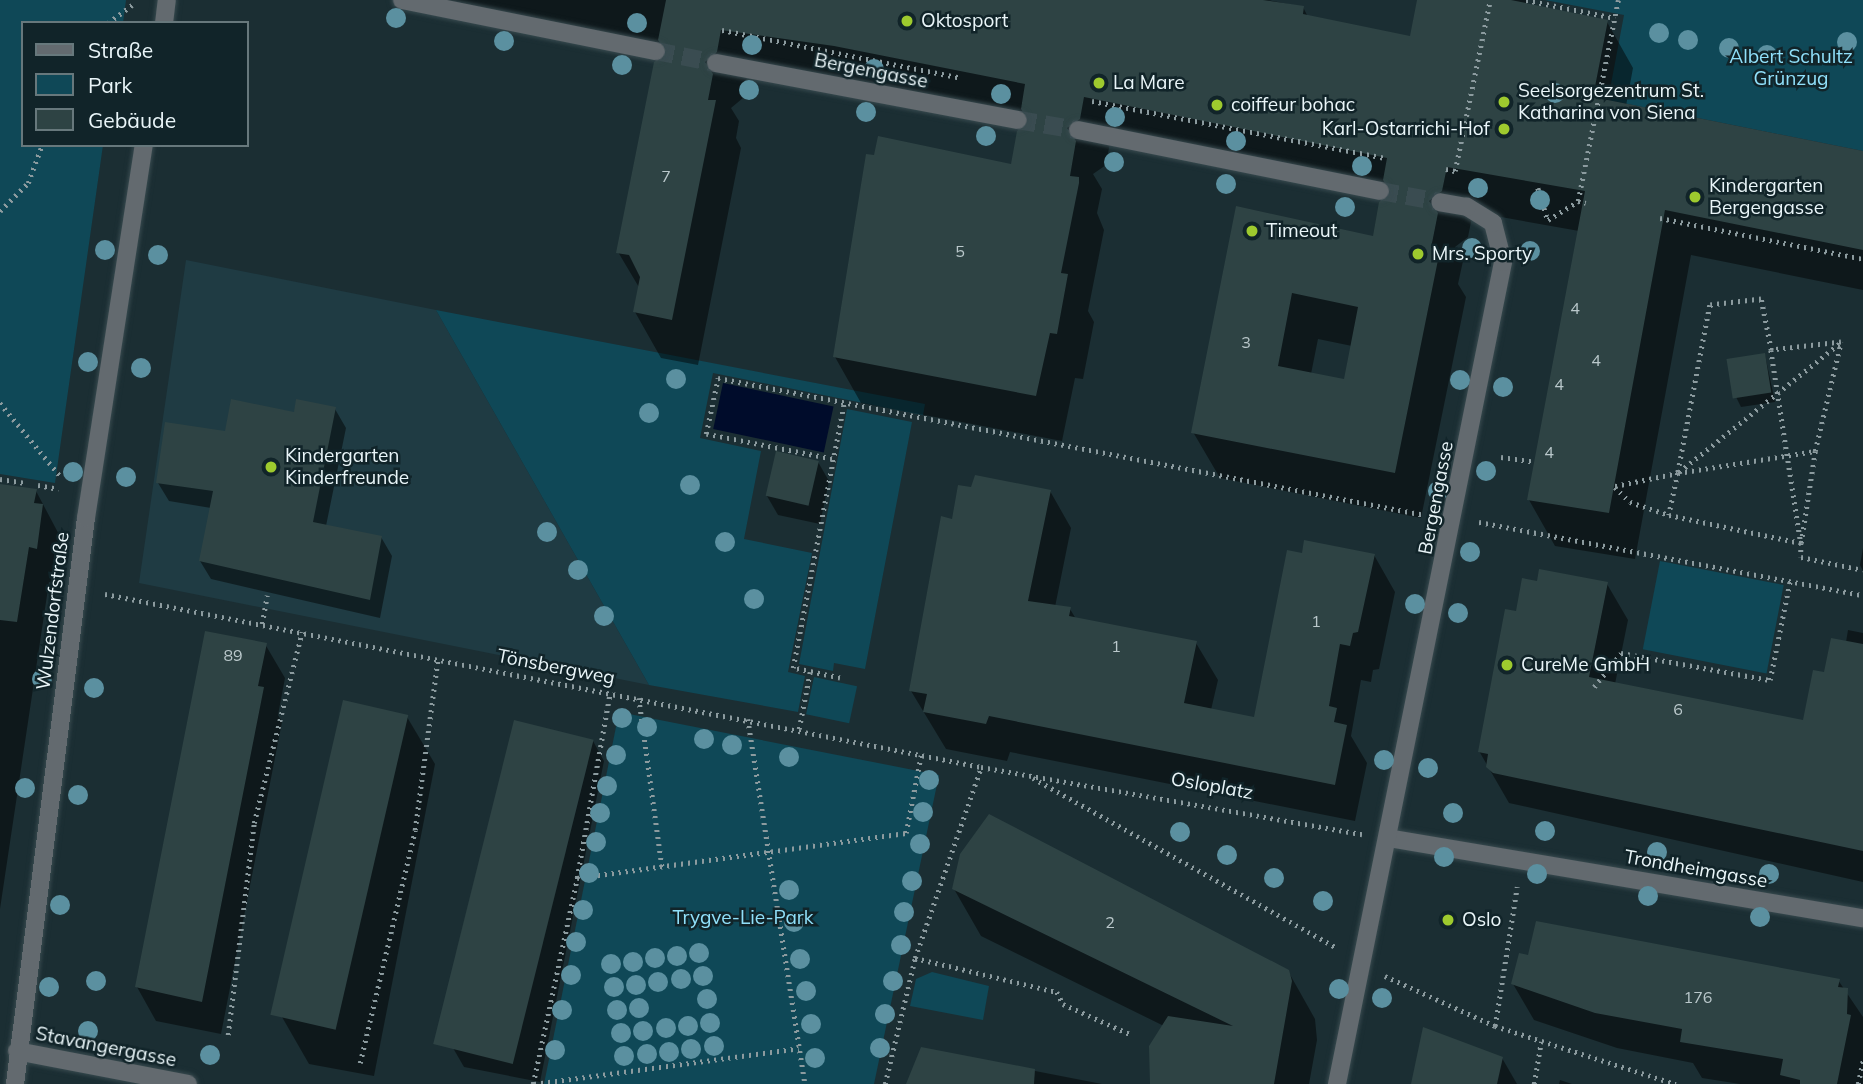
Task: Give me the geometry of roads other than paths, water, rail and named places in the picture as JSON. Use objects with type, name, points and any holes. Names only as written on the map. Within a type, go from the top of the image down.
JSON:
[{"type":"street","points":[[164,21],[167,0]]},
{"type":"street","points":[[402,0],[656,51]]},
{"type":"street","name":"Bergengasse","points":[[716,62],[1018,120]]},
{"type":"street","points":[[1078,130],[1380,191]]},
{"type":"street","name":"Wulzendorfstraße","points":[[15,1084],[17,1051],[76,596],[145,147]]},
{"type":"street","name":"Bergengasse","points":[[1388,838],[1503,262],[1493,223],[1467,207],[1440,202]]},
{"type":"street","points":[[1338,1084],[1388,838]]},
{"type":"street","name":"Trondheimgasse","points":[[1388,838],[1863,918]]},
{"type":"street","name":"Stavangergasse","points":[[17,1051],[188,1084]]},
{"type":"tunnel","points":[[656,51],[716,63]]},
{"type":"tunnel","points":[[1018,120],[1078,130]]},
{"type":"tunnel","points":[[1380,191],[1440,202]]},
{"type":"place","name":"Oktosport","points":[[907,21]]},
{"type":"place","name":"La Mare","points":[[1099,83]]},
{"type":"place","name":"Seelsorgezentrum St. Katharina von Siena","points":[[1504,102]]},
{"type":"place","name":"coiffeur bohac","points":[[1217,105]]},
{"type":"place","name":"Karl-Ostarrichi-Hof","points":[[1504,129]]},
{"type":"place","name":"Kindergarten Bergengasse","points":[[1695,197]]},
{"type":"place","name":"Timeout","points":[[1252,231]]},
{"type":"place","name":"Mrs. Sporty","points":[[1418,254]]},
{"type":"place","name":"Kindergarten Kinderfreunde","points":[[271,467]]},
{"type":"place","name":"CureMe GmbH","points":[[1507,665]]},
{"type":"place","name":"Oslo","points":[[1448,920]]},
{"type":"park label","name":"Albert Schultz Grünzug","points":[[1791,68]]},
{"type":"park label","name":"Trygve-Lie-Park","points":[[743,918]]}]
